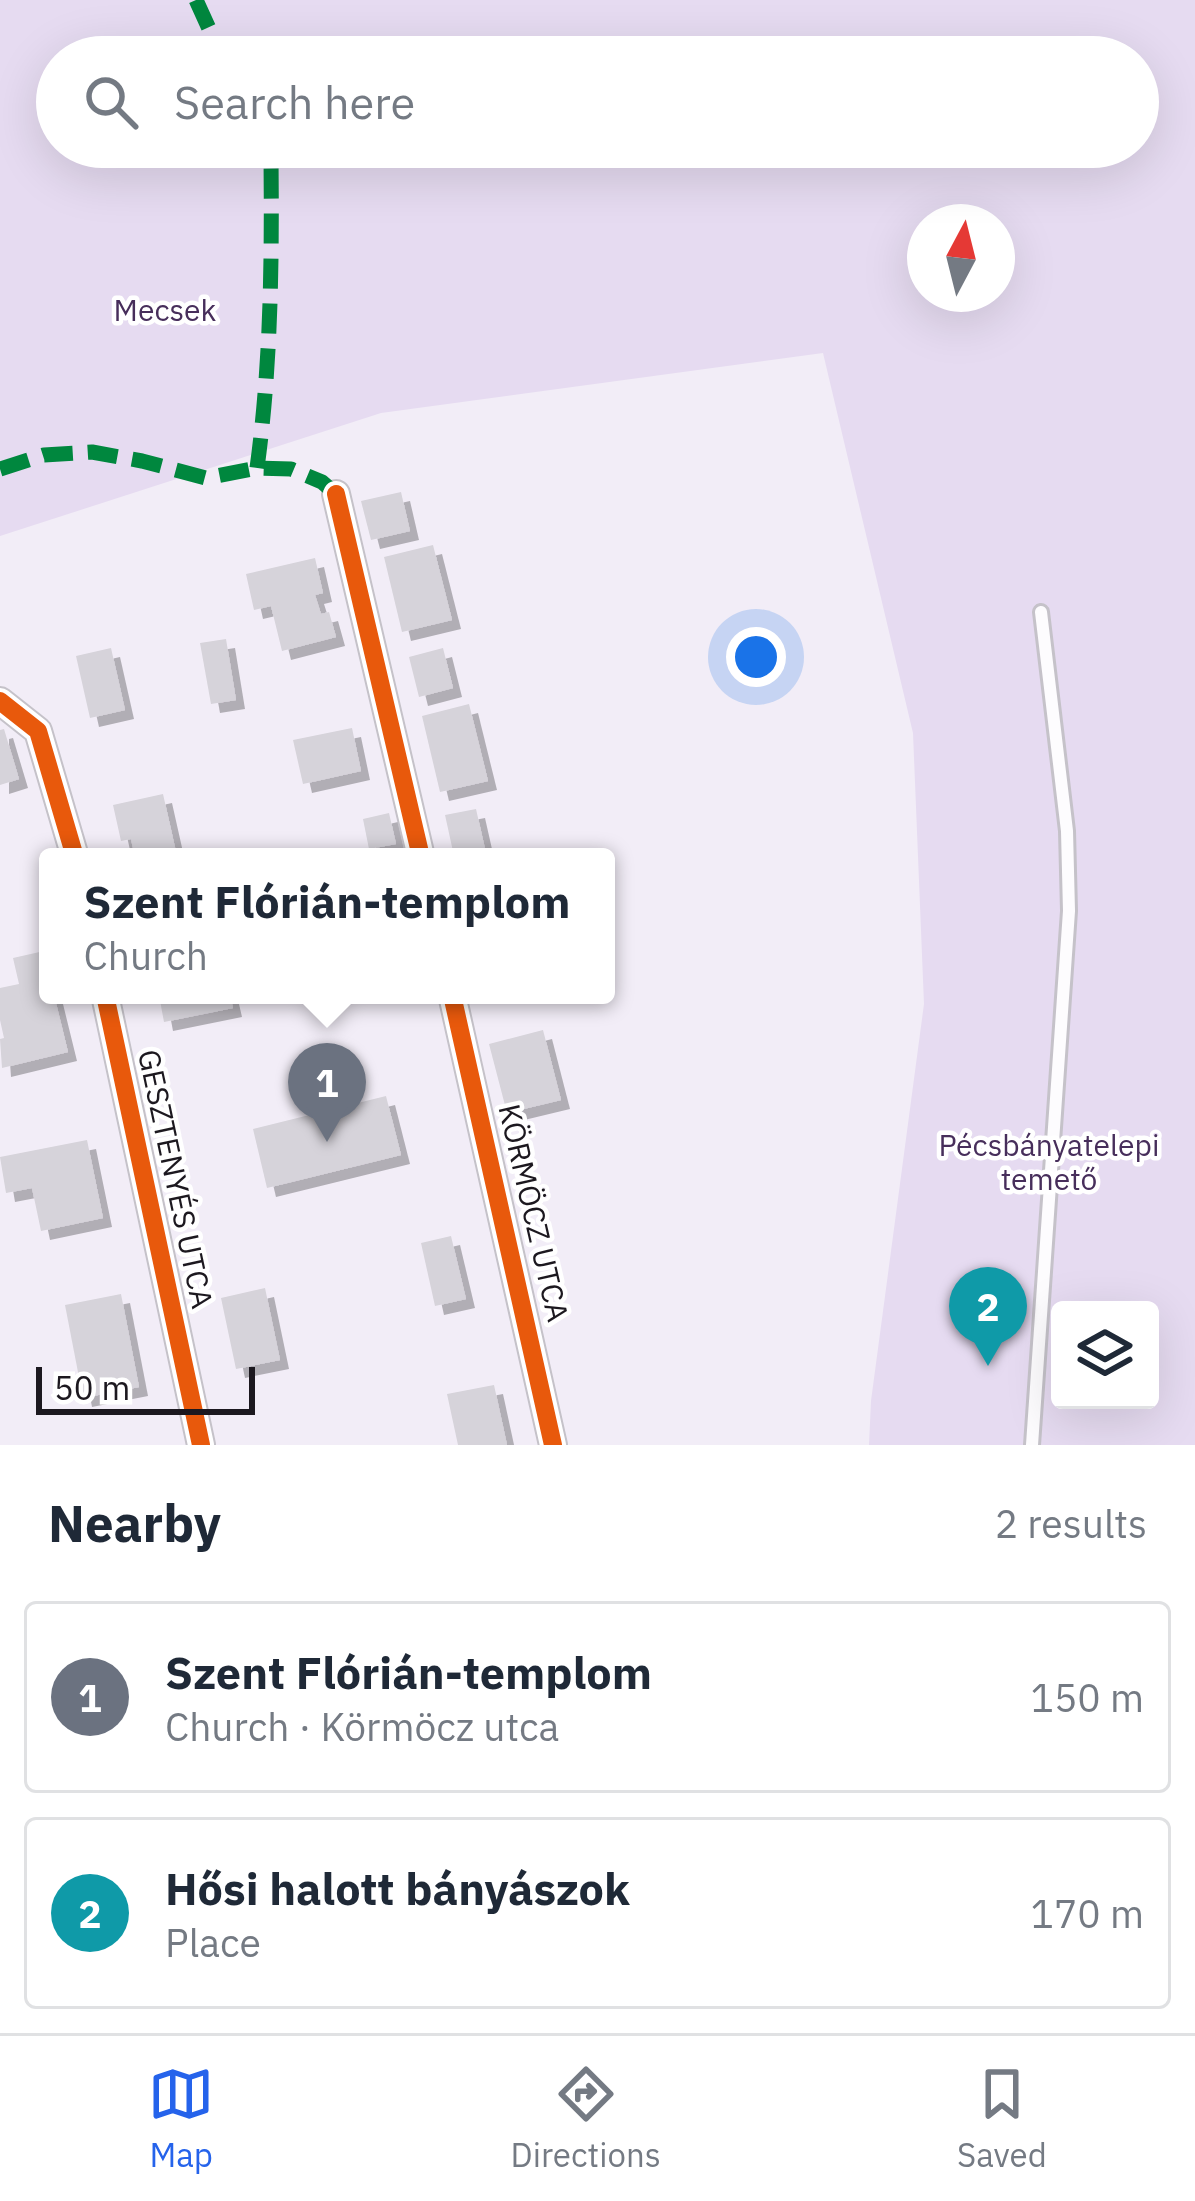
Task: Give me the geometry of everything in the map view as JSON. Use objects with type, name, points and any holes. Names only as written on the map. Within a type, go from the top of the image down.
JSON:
[{"type":"street","points":[[336,494],[419,848]]},
{"type":"street","points":[[0,701],[38,731],[72,848]]},
{"type":"street","name":"GESZTENYÉS UTCA","points":[[107,1004],[201,1445]]},
{"type":"street","name":"KÖRMÖCZ UTCA","points":[[454,1004],[553,1445]]},
{"type":"lane","points":[[1032,1445],[1070,910],[1067,831],[1041,612]]},
{"type":"green space","points":[[0,0],[1195,0],[1195,1445],[869,1445],[924,1004],[913,733],[823,353],[381,413],[0,536]]},
{"type":"building","points":[[401,492],[410,531],[371,540],[361,501]]},
{"type":"building","points":[[433,545],[452,620],[402,632],[384,557]]},
{"type":"building","points":[[315,558],[323,593],[315,595],[321,614],[329,612],[336,637],[282,651],[271,606],[254,610],[246,574]]},
{"type":"building","points":[[226,639],[236,700],[211,704],[200,643]]},
{"type":"building","points":[[111,648],[125,710],[90,718],[76,656]]},
{"type":"building","points":[[443,648],[453,688],[419,697],[409,657]]},
{"type":"building","points":[[469,704],[488,781],[440,792],[422,716]]},
{"type":"building","points":[[352,728],[361,771],[303,784],[293,740]]},
{"type":"building","points":[[4,729],[19,779],[0,785],[0,730]]},
{"type":"building","points":[[163,794],[175,848],[133,848],[131,839],[121,841],[113,805]]},
{"type":"building","points":[[476,809],[485,848],[452,848],[445,815]]},
{"type":"building","points":[[389,813],[396,844],[369,848],[363,819]]},
{"type":"building","points":[[39,952],[39,1004],[56,1004],[68,1052],[2,1068],[0,988],[19,984],[13,958]]},
{"type":"building","points":[[161,1004],[232,1004],[233,1008],[164,1022]]},
{"type":"building","points":[[543,1030],[561,1100],[507,1113],[489,1044]]},
{"type":"building","points":[[386,1096],[401,1155],[267,1188],[253,1129]]},
{"type":"building","points":[[87,1140],[103,1218],[41,1231],[32,1188],[6,1193],[0,1157]]},
{"type":"building","points":[[451,1236],[466,1299],[435,1306],[421,1243]]},
{"type":"building","points":[[265,1288],[280,1360],[236,1369],[221,1298]]},
{"type":"building","points":[[121,1294],[139,1387],[83,1398],[65,1305]]},
{"type":"building","points":[[494,1385],[507,1445],[458,1445],[447,1394]]},
{"type":"marked path","points":[[196,0],[212,36]]},
{"type":"marked path","points":[[257,468],[270,314],[271,168]]},
{"type":"marked path","points":[[0,469],[44,455],[92,452],[206,478],[257,468],[291,469],[322,482],[336,494]]},
{"type":"cycle path","points":[[336,494],[419,848]]},
{"type":"cycle path","points":[[0,701],[38,731],[72,848]]},
{"type":"cycle path","points":[[107,1004],[201,1445]]},
{"type":"cycle path","points":[[454,1004],[553,1445]]},
{"type":"place","name":"Szent Flórián-templom","points":[[327,1142]]},
{"type":"place","name":"Hősi halott bányászok","points":[[988,1366]]},
{"type":"park label","name":"Mecsek","points":[[165,311]]},
{"type":"park label","name":"Pécsbányatelepi temető","points":[[1049,1163]]}]
